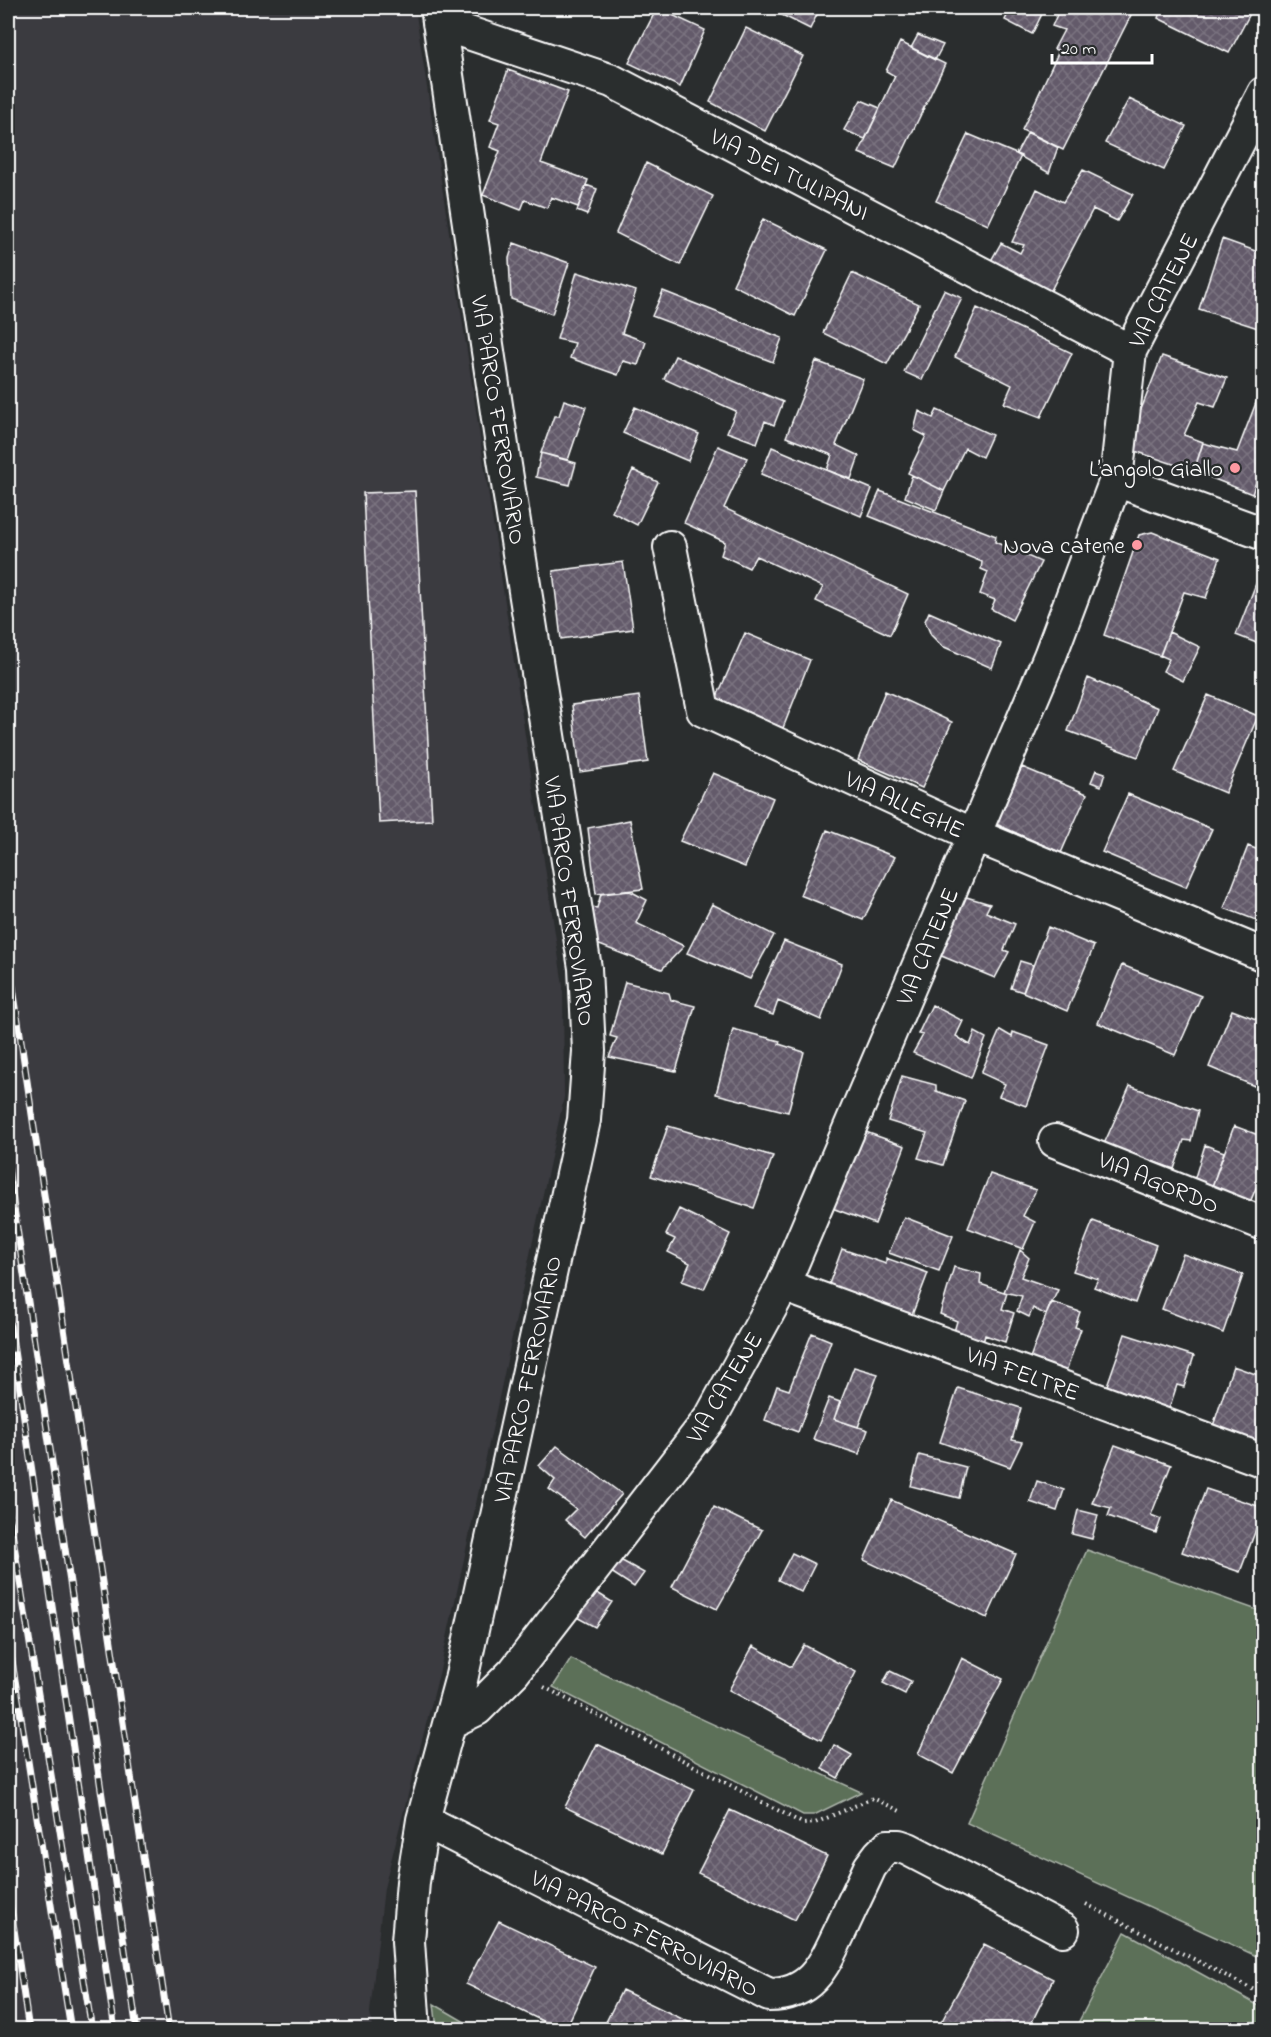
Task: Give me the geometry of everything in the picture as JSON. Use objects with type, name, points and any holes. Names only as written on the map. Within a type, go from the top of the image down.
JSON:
[{"type":"street","name":"VIA DEI TULIPANI","points":[[438,15],[612,81],[1130,351]]},
{"type":"street","name":"VIA PARCO FERROVIARIO","points":[[414,2030],[408,1941],[412,1882],[423,1820],[461,1680],[584,1120],[589,1051],[585,968],[504,459],[438,15]]},
{"type":"street","name":"VIA CATENE","points":[[450,1722],[477,1709],[514,1672],[711,1417],[783,1285],[1050,656],[1116,480],[1130,351],[1263,93]]},
{"type":"street","points":[[1116,480],[1263,534]]},
{"type":"street","name":"VIA ALLEGHE","points":[[670,547],[703,710],[974,836],[1263,955]]},
{"type":"street","name":"VIA AGORDO","points":[[1055,1141],[1263,1224]]},
{"type":"street","name":"VIA FELTRE","points":[[783,1285],[1263,1461]]},
{"type":"street","name":"VIA PARCO FERROVIARIO","points":[[423,1820],[769,1995],[790,1994],[802,1988],[816,1976],[826,1961],[870,1868],[888,1846],[908,1849],[1063,1930]]},
{"type":"shaded area","points":[[8,8],[415,8],[563,986],[564,1097],[440,1670],[384,1888],[370,2012],[372,2029],[8,2030]]},
{"type":"green space","points":[[1087,1550],[1263,1612],[1263,1959],[967,1823]]},
{"type":"green space","points":[[571,1659],[861,1792],[814,1815],[803,1815],[553,1687]]},
{"type":"green space","points":[[1125,1932],[1263,2008],[1263,2029],[1075,2029]]},
{"type":"green space","points":[[434,2004],[477,2029],[437,2029]]},
{"type":"building","points":[[657,8],[705,30],[680,87],[629,63]]},
{"type":"building","points":[[768,8],[820,8],[810,29]]},
{"type":"building","points":[[1011,8],[1045,8],[1032,34],[1005,20]]},
{"type":"building","points":[[1060,8],[1134,9],[1063,150],[1022,130],[1059,51],[1054,49],[1064,30],[1052,26]]},
{"type":"building","points":[[1161,8],[1253,8],[1229,53],[1158,18]]},
{"type":"building","points":[[746,28],[803,56],[765,131],[710,102]]},
{"type":"building","points":[[918,35],[943,45],[935,60],[911,48]]},
{"type":"building","points":[[900,42],[945,64],[895,168],[859,153],[895,76],[886,71]]},
{"type":"building","points":[[508,70],[568,92],[541,163],[588,180],[578,207],[551,197],[547,208],[525,200],[521,210],[483,195],[500,151],[490,147],[499,123],[490,120]]},
{"type":"building","points":[[1129,99],[1186,126],[1164,170],[1105,143]]},
{"type":"building","points":[[861,100],[880,108],[865,139],[844,130]]},
{"type":"building","points":[[1028,132],[1058,147],[1049,173],[1016,154]]},
{"type":"building","points":[[968,134],[1021,156],[988,225],[936,201]]},
{"type":"building","points":[[646,163],[713,196],[680,265],[616,233]]},
{"type":"building","points":[[1083,170],[1133,194],[1117,221],[1093,209],[1048,296],[988,266],[1001,243],[1020,253],[1024,245],[1012,242],[1037,189],[1063,202]]},
{"type":"building","points":[[586,185],[597,189],[587,215],[577,211]]},
{"type":"building","points":[[763,219],[827,250],[795,316],[733,285]]},
{"type":"building","points":[[1222,239],[1264,254],[1264,330],[1199,309]]},
{"type":"building","points":[[514,243],[569,263],[552,314],[511,299],[509,258]]},
{"type":"building","points":[[577,272],[636,291],[622,333],[646,342],[638,365],[623,361],[618,375],[570,358],[575,343],[557,339]]},
{"type":"building","points":[[852,273],[919,304],[887,364],[823,333]]},
{"type":"building","points":[[944,290],[962,298],[922,380],[904,372]]},
{"type":"building","points":[[663,291],[782,338],[773,362],[652,316]]},
{"type":"building","points":[[977,308],[1072,353],[1041,417],[1004,403],[1012,385],[955,357]]},
{"type":"building","points":[[675,356],[783,402],[774,425],[765,421],[757,443],[727,432],[736,411],[664,379]]},
{"type":"building","points":[[1162,356],[1227,378],[1215,407],[1199,402],[1184,435],[1203,442],[1194,471],[1126,448]]},
{"type":"building","points":[[816,361],[863,379],[836,445],[859,456],[851,479],[827,470],[832,455],[786,437]]},
{"type":"building","points":[[1264,382],[1264,458],[1252,494],[1194,471],[1203,443],[1237,452]]},
{"type":"building","points":[[564,400],[586,407],[568,460],[541,453],[554,416],[559,416]]},
{"type":"building","points":[[635,407],[699,434],[688,461],[623,433]]},
{"type":"building","points":[[937,410],[992,435],[982,457],[965,448],[944,491],[908,473],[926,436],[914,430],[919,411],[933,418]]},
{"type":"building","points":[[718,446],[747,458],[724,508],[908,594],[890,635],[816,601],[823,587],[756,556],[749,568],[721,555],[725,542],[684,523]]},
{"type":"building","points":[[772,447],[872,489],[861,516],[761,474]]},
{"type":"building","points":[[541,453],[576,463],[570,485],[536,477]]},
{"type":"building","points":[[1264,458],[1264,498],[1252,494]]},
{"type":"building","points":[[633,470],[658,482],[637,525],[612,512]]},
{"type":"building","points":[[912,475],[944,491],[936,510],[905,497]]},
{"type":"building","points":[[415,491],[432,820],[379,823],[363,493]]},
{"type":"building","points":[[880,491],[996,536],[995,542],[1041,562],[1012,620],[991,609],[995,600],[980,594],[988,572],[981,569],[982,562],[869,516]]},
{"type":"building","points":[[1152,532],[1220,558],[1206,598],[1184,592],[1160,656],[1104,635],[1139,535]]},
{"type":"building","points":[[623,562],[633,629],[561,639],[553,571]]},
{"type":"building","points":[[1259,576],[1264,578],[1264,646],[1236,635]]},
{"type":"building","points":[[929,612],[1001,644],[992,668],[942,646],[931,635],[925,621]]},
{"type":"building","points":[[1169,632],[1200,647],[1183,681],[1163,671],[1169,659],[1160,655]]},
{"type":"building","points":[[745,633],[810,660],[783,728],[716,699]]},
{"type":"building","points":[[1088,678],[1158,708],[1138,757],[1068,731]]},
{"type":"building","points":[[885,691],[952,722],[922,788],[858,760]]},
{"type":"building","points":[[1208,695],[1258,716],[1225,793],[1174,771]]},
{"type":"building","points":[[639,696],[648,762],[580,772],[572,705]]},
{"type":"building","points":[[1022,767],[1087,794],[1061,853],[996,824]]},
{"type":"building","points":[[1096,770],[1105,773],[1101,786],[1091,782]]},
{"type":"building","points":[[713,773],[773,798],[745,867],[680,841]]},
{"type":"building","points":[[1128,794],[1212,829],[1186,887],[1102,852]]},
{"type":"building","points":[[630,820],[643,889],[596,894],[588,828]]},
{"type":"building","points":[[827,830],[895,857],[863,920],[800,895]]},
{"type":"building","points":[[1248,846],[1264,852],[1264,923],[1224,908]]},
{"type":"building","points":[[630,891],[647,900],[636,923],[684,946],[662,969],[597,944],[596,951],[575,904],[597,908],[601,894]]},
{"type":"building","points":[[963,896],[990,904],[986,912],[1015,924],[1004,950],[1009,952],[995,978],[939,955]]},
{"type":"building","points":[[712,904],[774,935],[750,979],[687,953]]},
{"type":"building","points":[[1048,927],[1094,946],[1067,1011],[1023,992]]},
{"type":"building","points":[[784,941],[842,964],[821,1020],[778,1001],[773,1015],[753,1008]]},
{"type":"building","points":[[1020,961],[1033,965],[1023,992],[1011,988]]},
{"type":"building","points":[[1122,965],[1201,996],[1175,1055],[1098,1023]]},
{"type":"building","points":[[625,982],[669,993],[671,1000],[695,1006],[676,1071],[609,1057],[617,1038],[610,1036]]},
{"type":"building","points":[[932,1005],[963,1021],[956,1036],[970,1045],[975,1032],[986,1038],[971,1078],[913,1053],[923,1035],[918,1034]]},
{"type":"building","points":[[1232,1010],[1264,1022],[1264,1090],[1209,1067]]},
{"type":"building","points":[[733,1029],[780,1041],[779,1044],[804,1052],[788,1112],[716,1094]]},
{"type":"building","points":[[1000,1030],[1012,1037],[1013,1032],[1049,1045],[1026,1106],[999,1096],[1005,1084],[981,1073]]},
{"type":"building","points":[[902,1076],[936,1085],[936,1091],[965,1101],[943,1165],[918,1158],[927,1133],[888,1121]]},
{"type":"building","points":[[1130,1086],[1198,1111],[1191,1141],[1184,1140],[1174,1169],[1104,1144]]},
{"type":"building","points":[[668,1126],[773,1156],[754,1208],[651,1176]]},
{"type":"building","points":[[1234,1126],[1264,1137],[1264,1169],[1248,1207],[1210,1192]]},
{"type":"building","points":[[863,1131],[905,1146],[875,1224],[832,1208]]},
{"type":"building","points":[[1205,1145],[1224,1152],[1210,1192],[1191,1190]]},
{"type":"building","points":[[990,1174],[1036,1190],[1023,1216],[1035,1222],[1023,1249],[968,1228]]},
{"type":"building","points":[[679,1209],[730,1234],[704,1289],[682,1281],[690,1263],[668,1252],[675,1239],[666,1235]]},
{"type":"building","points":[[904,1217],[953,1236],[939,1271],[889,1253]]},
{"type":"building","points":[[1093,1221],[1156,1245],[1135,1303],[1094,1287],[1098,1279],[1073,1271]]},
{"type":"building","points":[[842,1249],[886,1264],[886,1258],[928,1273],[912,1315],[826,1292]]},
{"type":"building","points":[[1020,1250],[1029,1258],[1021,1277],[1058,1290],[1046,1315],[1033,1308],[1029,1317],[1017,1311],[1022,1296],[1004,1292]]},
{"type":"building","points":[[1183,1254],[1243,1275],[1223,1333],[1162,1309]]},
{"type":"building","points":[[954,1267],[981,1274],[980,1284],[1007,1293],[1002,1309],[1014,1313],[1005,1342],[985,1335],[981,1351],[952,1339],[957,1321],[940,1314]]},
{"type":"building","points":[[1051,1302],[1080,1312],[1075,1327],[1081,1329],[1064,1377],[1027,1366]]},
{"type":"building","points":[[812,1333],[831,1341],[798,1432],[765,1420],[777,1386],[789,1390]]},
{"type":"building","points":[[1125,1334],[1194,1356],[1184,1387],[1177,1385],[1168,1412],[1105,1391]]},
{"type":"building","points":[[1233,1366],[1264,1377],[1264,1448],[1212,1429]]},
{"type":"building","points":[[854,1367],[878,1374],[858,1427],[834,1419]]},
{"type":"building","points":[[958,1388],[1021,1408],[1012,1440],[1022,1442],[1010,1467],[940,1442]]},
{"type":"building","points":[[829,1398],[840,1402],[834,1419],[868,1430],[859,1454],[813,1439]]},
{"type":"building","points":[[1115,1445],[1171,1465],[1151,1515],[1161,1519],[1156,1533],[1108,1516],[1111,1508],[1092,1503]]},
{"type":"building","points":[[557,1446],[622,1494],[585,1537],[565,1520],[576,1509],[549,1489],[555,1480],[539,1466]]},
{"type":"building","points":[[919,1455],[966,1467],[959,1498],[911,1486]]},
{"type":"building","points":[[1037,1481],[1064,1490],[1057,1511],[1030,1502]]},
{"type":"building","points":[[1206,1489],[1264,1508],[1240,1572],[1182,1552]]},
{"type":"building","points":[[891,1500],[1016,1554],[987,1618],[864,1560]]},
{"type":"building","points":[[714,1507],[762,1530],[717,1609],[672,1587]]},
{"type":"building","points":[[1078,1510],[1098,1515],[1092,1539],[1072,1534]]},
{"type":"building","points":[[792,1553],[815,1564],[801,1592],[778,1580]]},
{"type":"building","points":[[615,1557],[644,1573],[634,1587],[605,1568]]},
{"type":"building","points":[[591,1589],[612,1602],[595,1627],[569,1613]]},
{"type":"building","points":[[804,1645],[856,1672],[821,1740],[729,1690],[753,1646],[791,1667]]},
{"type":"building","points":[[962,1658],[1003,1679],[953,1773],[918,1754]]},
{"type":"building","points":[[890,1671],[911,1681],[905,1694],[883,1683]]},
{"type":"building","points":[[597,1744],[694,1790],[662,1854],[565,1807]]},
{"type":"building","points":[[834,1745],[852,1755],[838,1778],[822,1769]]},
{"type":"building","points":[[730,1810],[827,1856],[795,1920],[698,1873]]},
{"type":"building","points":[[499,1921],[595,1967],[565,2030],[466,1984]]},
{"type":"building","points":[[984,1944],[1053,1979],[1028,2030],[937,2030]]},
{"type":"building","points":[[622,1990],[705,2030],[602,2030]]},
{"type":"railway","points":[[8,954],[169,2030]]},
{"type":"railway","points":[[8,1168],[137,2030]]},
{"type":"railway","points":[[8,1310],[115,2030]]},
{"type":"railway","points":[[8,1507],[92,2030]]},
{"type":"railway","points":[[8,1636],[71,2030]]},
{"type":"railway","points":[[8,1889],[29,2030]]},
{"type":"place","name":"L’angolo Giallo","points":[[1235,468]]},
{"type":"place","name":"Nova catene","points":[[1137,545]]}]
